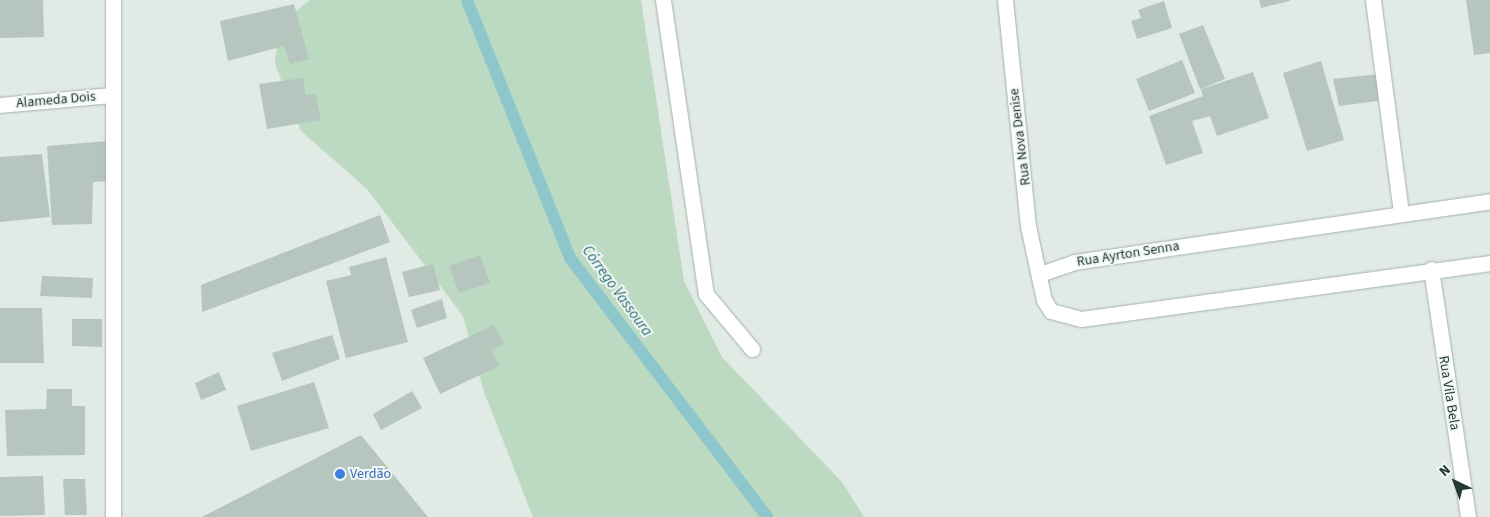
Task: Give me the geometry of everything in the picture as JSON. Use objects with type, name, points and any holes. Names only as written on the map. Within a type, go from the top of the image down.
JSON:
[{"type":"street","points":[[113,0],[113,517]]},
{"type":"street","points":[[663,0],[706,294],[752,349]]},
{"type":"street","name":"Rua Nova Denise","points":[[1005,0],[1028,226],[1040,274]]},
{"type":"street","points":[[1374,0],[1402,212]]},
{"type":"street","name":"Alameda Dois","points":[[0,105],[113,95]]},
{"type":"street","name":"Rua Ayrton Senna","points":[[1040,274],[1074,262],[1402,212],[1490,201]]},
{"type":"street","points":[[1040,274],[1044,300],[1050,311],[1081,319],[1431,268],[1490,262]]},
{"type":"street","name":"Rua Vila Bela","points":[[1431,268],[1468,517]]},
{"type":"green space","points":[[310,0],[641,0],[684,281],[722,357],[842,482],[864,517],[533,517],[484,392],[463,316],[367,189],[301,131],[275,64],[279,25]]},
{"type":"building","points":[[0,0],[43,0],[44,37],[0,38]]},
{"type":"building","points":[[1259,0],[1290,0],[1290,1],[1261,8]]},
{"type":"building","points":[[1466,0],[1490,0],[1490,53],[1474,55]]},
{"type":"building","points":[[1164,1],[1172,28],[1137,39],[1131,21],[1141,18],[1138,10]]},
{"type":"building","points":[[294,4],[309,59],[290,64],[284,46],[228,61],[220,21]]},
{"type":"building","points":[[1203,25],[1225,79],[1200,89],[1179,34]]},
{"type":"building","points":[[1182,60],[1195,93],[1149,111],[1136,79]]},
{"type":"building","points":[[1321,61],[1344,140],[1307,151],[1283,73]]},
{"type":"building","points":[[1253,72],[1269,118],[1217,136],[1210,116],[1192,121],[1203,153],[1166,165],[1149,116],[1203,96],[1201,89]]},
{"type":"building","points":[[1389,73],[1392,99],[1339,106],[1333,79]]},
{"type":"building","points":[[303,78],[306,95],[316,94],[321,120],[267,129],[259,84]]},
{"type":"building","points":[[108,141],[108,181],[93,182],[92,224],[52,225],[47,146]]},
{"type":"building","points":[[42,154],[50,217],[0,222],[0,157]]},
{"type":"building","points":[[380,215],[390,242],[202,312],[201,285]]},
{"type":"building","points":[[480,255],[490,283],[459,293],[449,266]]},
{"type":"building","points":[[386,257],[408,342],[346,358],[326,281],[351,275],[349,267]]},
{"type":"building","points":[[433,264],[440,290],[409,297],[402,272]]},
{"type":"building","points":[[42,276],[93,278],[92,298],[40,296]]},
{"type":"building","points":[[442,299],[447,318],[417,328],[411,310]]},
{"type":"building","points":[[0,308],[42,308],[44,363],[0,363]]},
{"type":"building","points":[[72,319],[102,319],[102,347],[72,346]]},
{"type":"building","points":[[494,325],[504,344],[492,350],[499,366],[440,394],[423,358]]},
{"type":"building","points":[[332,335],[340,359],[282,381],[272,353]]},
{"type":"building","points":[[219,372],[226,390],[201,400],[195,383]]},
{"type":"building","points":[[314,382],[329,428],[251,451],[237,406]]},
{"type":"building","points":[[47,389],[72,389],[72,406],[85,406],[85,455],[7,456],[5,410],[46,409]]},
{"type":"building","points":[[412,391],[422,408],[381,430],[373,414]]},
{"type":"building","name":"Verdão","points":[[361,435],[428,517],[202,517]]},
{"type":"building","points":[[43,476],[45,515],[0,516],[0,477]]},
{"type":"building","points":[[63,479],[85,479],[87,515],[65,515]]},
{"type":"waterway","name":"Córrego Vassoura","points":[[467,0],[570,258],[767,517]]},
{"type":"place","name":"Verdão","points":[[340,474]]}]
